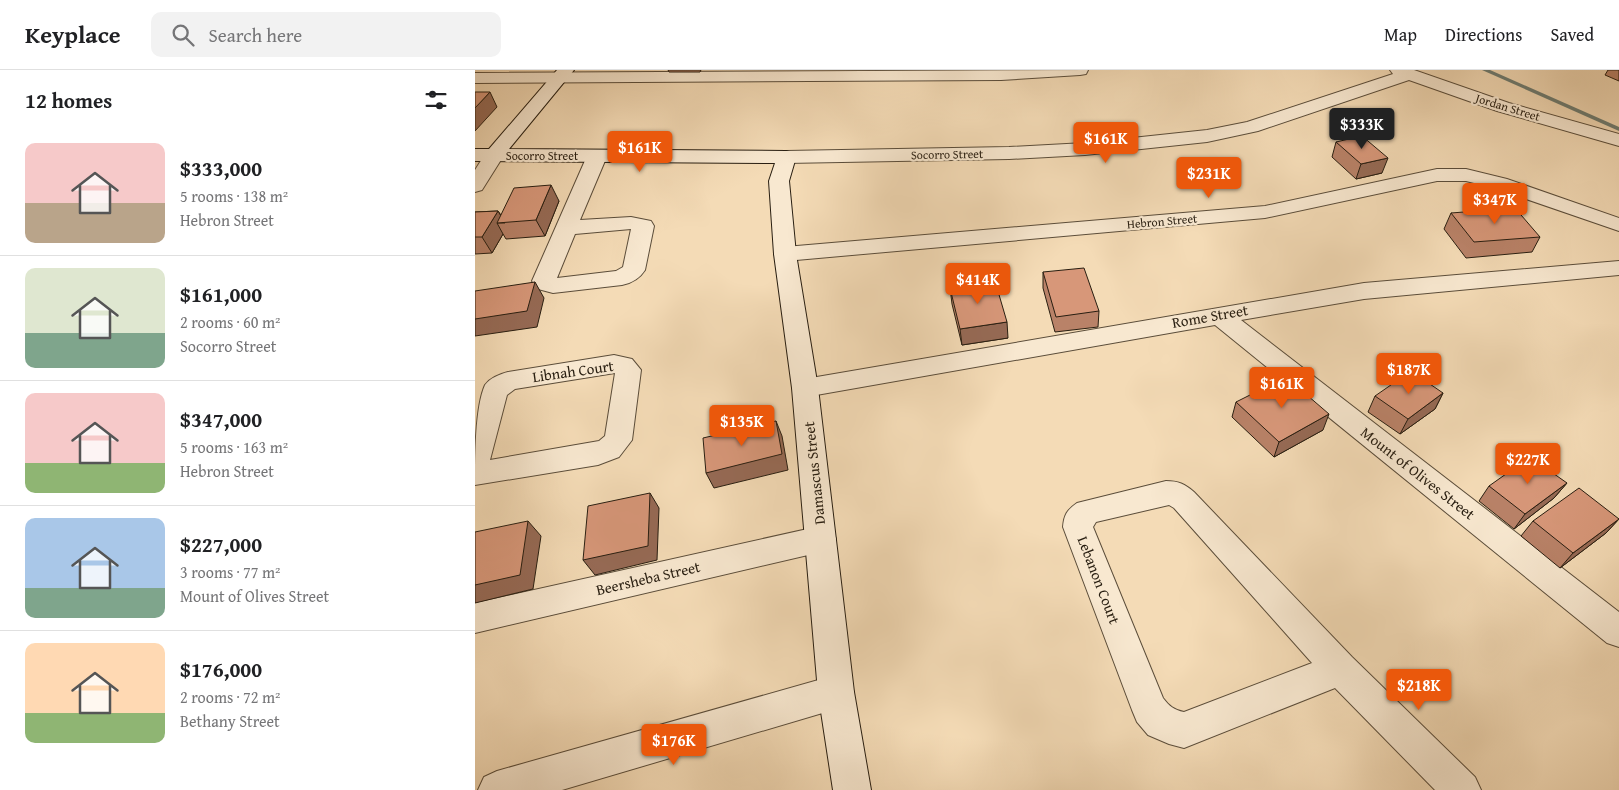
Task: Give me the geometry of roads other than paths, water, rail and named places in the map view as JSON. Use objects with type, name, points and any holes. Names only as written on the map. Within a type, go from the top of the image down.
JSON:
[{"type":"street","points":[[475,78],[563,74],[1001,75],[1080,70]]},
{"type":"street","name":"Jordan Street","points":[[1404,72],[1503,107],[1619,140]]},
{"type":"street","name":"Socorro Street","points":[[484,155],[786,157],[1009,153],[1085,149],[1207,136],[1251,127],[1404,72]]},
{"type":"street","points":[[475,186],[484,155],[563,74]]},
{"type":"street","points":[[565,228],[597,156]]},
{"type":"street","name":"Damascus Street","points":[[786,157],[779,181],[785,254],[805,388],[836,692],[852,790]]},
{"type":"street","name":"Hebron Street","points":[[785,254],[1265,212],[1437,175],[1466,175],[1500,183],[1619,225]]},
{"type":"street","name":"Rome Street","points":[[805,388],[1364,291],[1619,268]]},
{"type":"street","name":"Mount of Olives Street","points":[[1218,315],[1619,632]]},
{"type":"street","name":"Libnah Court","points":[[475,463],[495,390],[501,384],[508,381],[614,364],[623,365],[628,370],[618,440],[609,450],[598,454],[475,474]]},
{"type":"street","name":"Lebanon Court","points":[[1341,669],[1184,730],[1169,727],[1159,721],[1150,710],[1079,527],[1079,518],[1087,512],[1166,493],[1175,493],[1184,500],[1341,669],[1462,790]]},
{"type":"street","name":"Beersheba Street","points":[[475,618],[821,539]]},
{"type":"street","points":[[497,790],[836,692]]},
{"type":"waterway","points":[[1485,70],[1619,129]]}]
